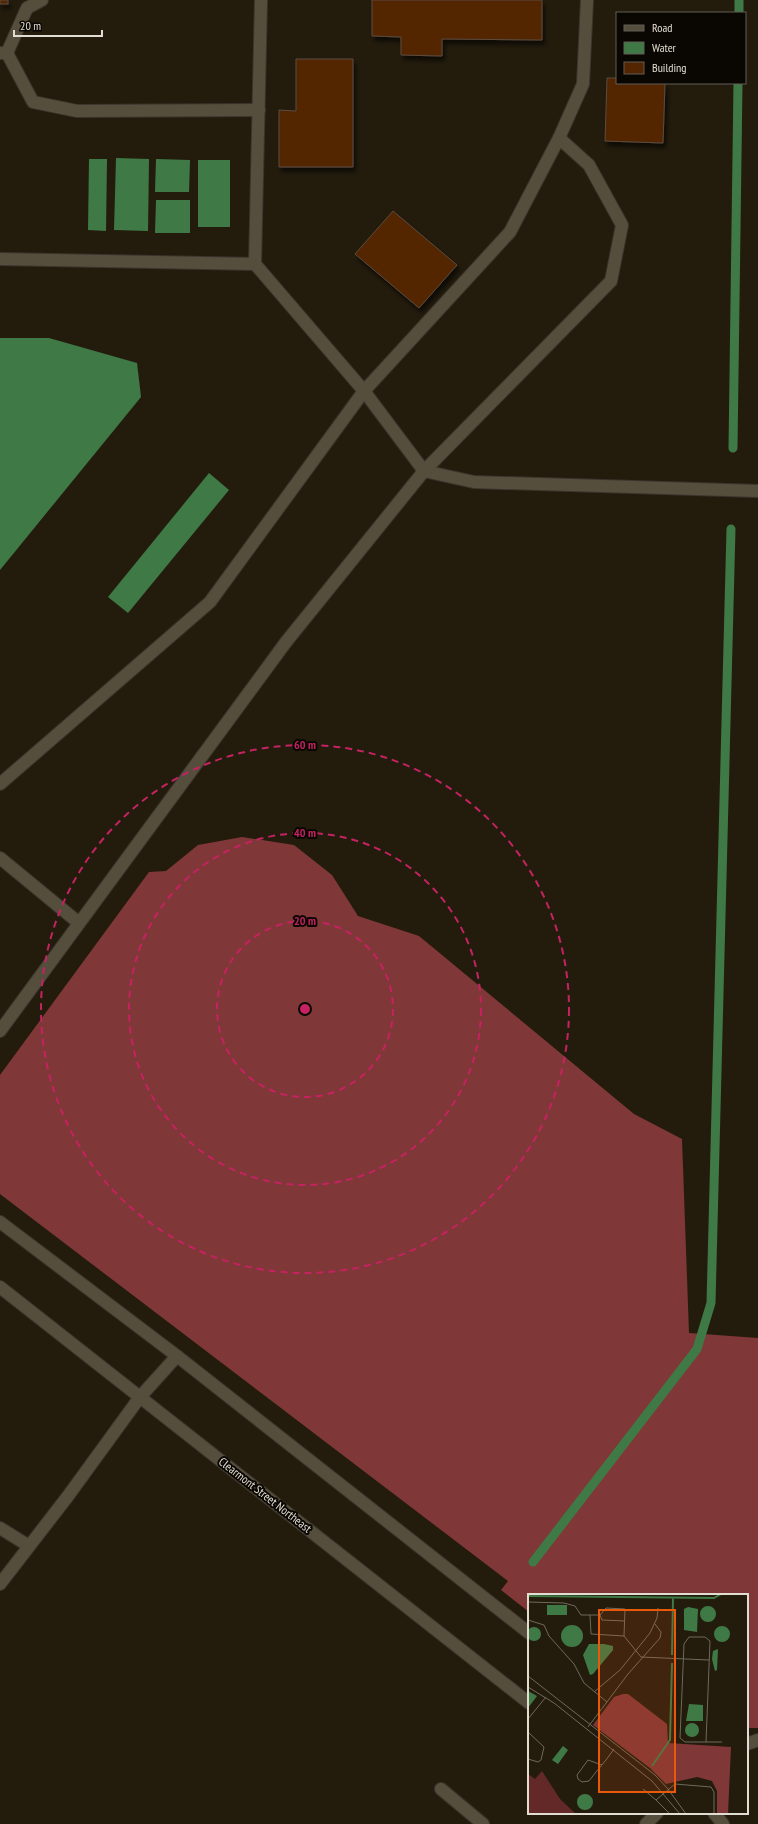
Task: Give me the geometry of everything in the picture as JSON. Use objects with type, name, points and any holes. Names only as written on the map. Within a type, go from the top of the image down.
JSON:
[{"type":"street","points":[[42,0],[27,8],[3,53],[33,102],[77,111],[259,110]]},
{"type":"street","points":[[261,0],[255,264],[364,391],[424,471],[474,482],[758,491]]},
{"type":"street","points":[[0,784],[210,602],[364,391],[510,232],[559,138],[583,84],[587,0]]},
{"type":"street","points":[[0,1031],[286,642],[424,471],[611,281],[622,224],[589,165],[559,138]]},
{"type":"street","points":[[0,259],[255,264]]},
{"type":"street","points":[[0,858],[79,923]]},
{"type":"street","points":[[0,1222],[177,1356],[528,1632]]},
{"type":"street","name":"Clearmont Street Northeast","points":[[0,1287],[528,1702]]},
{"type":"street","points":[[0,1584],[68,1496],[140,1397],[177,1356]]},
{"type":"street","points":[[0,1528],[29,1546]]},
{"type":"street","points":[[748,1744],[758,1740]]},
{"type":"street","points":[[441,1789],[483,1824]]},
{"type":"street","points":[[715,1814],[723,1824]]},
{"type":"shaded area","points":[[242,837],[294,845],[332,875],[358,916],[419,936],[634,1114],[682,1139],[689,1333],[758,1338],[758,1728],[748,1728],[748,1594],[528,1594],[528,1611],[501,1590],[508,1581],[0,1194],[0,1075],[149,872],[166,871],[198,845]]},
{"type":"water","points":[[116,158],[149,159],[148,231],[114,230]]},
{"type":"water","points":[[89,159],[107,159],[106,231],[88,230]]},
{"type":"water","points":[[156,159],[190,160],[189,192],[155,192]]},
{"type":"water","points":[[198,160],[230,160],[230,227],[198,227]]},
{"type":"water","points":[[156,200],[190,200],[190,233],[155,233]]},
{"type":"water","points":[[0,338],[49,338],[137,363],[141,397],[0,570]]},
{"type":"water","points":[[209,473],[229,490],[128,613],[108,597]]},
{"type":"building","points":[[0,0],[8,0],[8,4],[0,4]]},
{"type":"building","points":[[372,0],[542,0],[542,40],[442,39],[442,56],[401,55],[401,37],[372,36]]},
{"type":"building","points":[[296,59],[353,59],[353,167],[279,167],[279,110],[296,111]]},
{"type":"building","points":[[607,78],[616,78],[616,84],[665,84],[663,143],[605,141]]},
{"type":"building","points":[[393,211],[457,265],[419,308],[355,254]]},
{"type":"waterway","points":[[739,0],[739,12]]},
{"type":"waterway","points":[[733,448],[738,84]]},
{"type":"waterway","points":[[533,1562],[697,1349],[711,1303],[731,529]]}]
